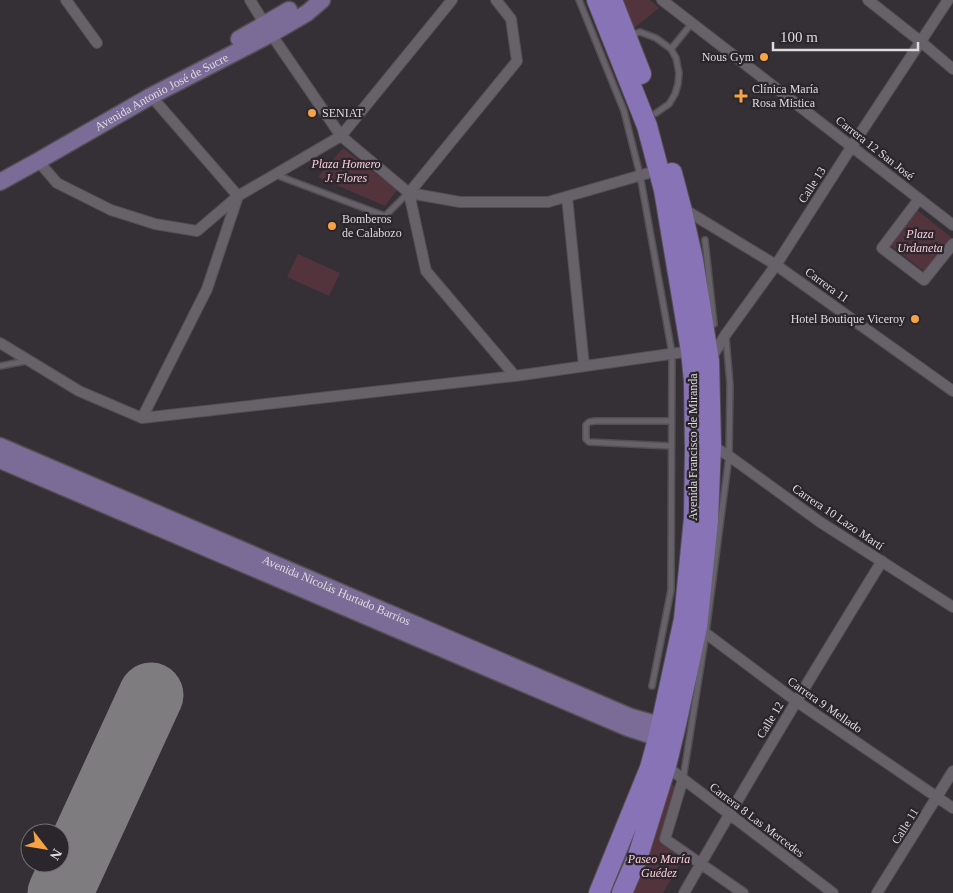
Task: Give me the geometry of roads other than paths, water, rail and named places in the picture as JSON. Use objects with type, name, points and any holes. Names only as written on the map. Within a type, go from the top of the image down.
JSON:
[{"type":"highway","name":"Avenida Francisco de Miranda","points":[[597,0],[647,126],[649,172],[670,189],[681,207],[700,259],[706,308],[711,445],[708,521],[696,626],[666,734],[650,768],[599,893]]},
{"type":"highway","name":"Avenida Francisco de Miranda","points":[[612,0],[664,138],[694,381],[696,626]]},
{"type":"highway","name":"Avenida Francisco de Miranda","points":[[622,893],[638,856],[666,766],[666,734]]},
{"type":"main road","name":"Avenida Antonio José de Sucre","points":[[0,174],[123,101],[196,63],[307,13],[322,0]]},
{"type":"main road","name":"Avenida Antonio José de Sucre","points":[[0,182],[268,29],[298,2]]},
{"type":"main road","name":"Avenida Nicolás Hurtado Barrios","points":[[0,446],[632,717],[666,734]]},
{"type":"main road","name":"Avenida Nicolás Hurtado Barrios","points":[[0,460],[628,728],[666,734]]},
{"type":"street","points":[[66,0],[97,43]]},
{"type":"street","points":[[250,0],[341,136],[409,193],[460,202],[548,202],[649,172]]},
{"type":"street","points":[[38,162],[57,183],[111,210],[155,224],[197,231],[238,196],[341,136],[452,0]]},
{"type":"street","points":[[409,193],[517,61],[511,19],[496,0]]},
{"type":"street","name":"Carrera 12 San José","points":[[662,0],[953,225]]},
{"type":"street","points":[[868,0],[953,69]]},
{"type":"street","name":"Calle 13","points":[[694,381],[776,265],[948,0]]},
{"type":"street","points":[[151,96],[238,196]]},
{"type":"street","points":[[409,193],[426,271],[515,376]]},
{"type":"street","points":[[142,418],[207,289],[238,196]]},
{"type":"street","points":[[567,197],[584,366]]},
{"type":"street","points":[[919,199],[882,248],[924,280],[953,244]]},
{"type":"street","name":"Carrera 11","points":[[681,207],[776,265],[953,391]]},
{"type":"street","points":[[0,343],[79,390],[142,418],[515,376],[691,351]]},
{"type":"street","name":"Carrera 10 Lazo Martí","points":[[711,445],[820,522],[953,607]]},
{"type":"street","name":"Calle 12","points":[[684,893],[729,813],[882,562]]},
{"type":"street","name":"Carrera 9 Mellado","points":[[696,626],[796,701],[953,808]]},
{"type":"street","name":"Carrera 8 Las Mercedes","points":[[666,766],[833,893]]},
{"type":"street","name":"Calle 11","points":[[877,893],[953,771]]},
{"type":"street","points":[[683,779],[665,839],[743,893]]},
{"type":"lane","name":"Avenida Francisco de Miranda","points":[[579,0],[649,172],[672,353],[670,590],[652,686]]},
{"type":"lane","points":[[671,49],[692,23]]},
{"type":"lane","points":[[626,36],[640,32],[648,34],[662,41],[671,49],[676,58],[679,72],[677,89],[669,104],[656,113]]},
{"type":"lane","points":[[275,175],[385,216],[409,193]]},
{"type":"lane","name":"Avenida Francisco de Miranda","points":[[700,259],[705,240]]},
{"type":"lane","name":"Avenida Francisco de Miranda","points":[[706,308],[714,324]]},
{"type":"lane","name":"Avenida Francisco de Miranda","points":[[683,779],[696,626],[729,456],[730,385],[726,334]]},
{"type":"lane","points":[[0,366],[29,360]]},
{"type":"lane","points":[[671,421],[589,422],[586,425],[586,439],[589,442],[595,443],[671,446]]},
{"type":"place","name":"Nous Gym","points":[[764,57]]},
{"type":"place","name":"Clínica María Rosa Mistica","points":[[741,96]]},
{"type":"place","name":"SENIAT","points":[[312,113]]},
{"type":"place","name":"Bomberos de Calabozo","points":[[332,226]]},
{"type":"place","name":"Hotel Boutique Viceroy","points":[[915,319]]},
{"type":"park label","name":"Plaza Homero J. Flores","points":[[346,171]]},
{"type":"park label","name":"Plaza Urdaneta","points":[[920,241]]},
{"type":"park label","name":"Paseo María Guédez","points":[[659,866]]}]
